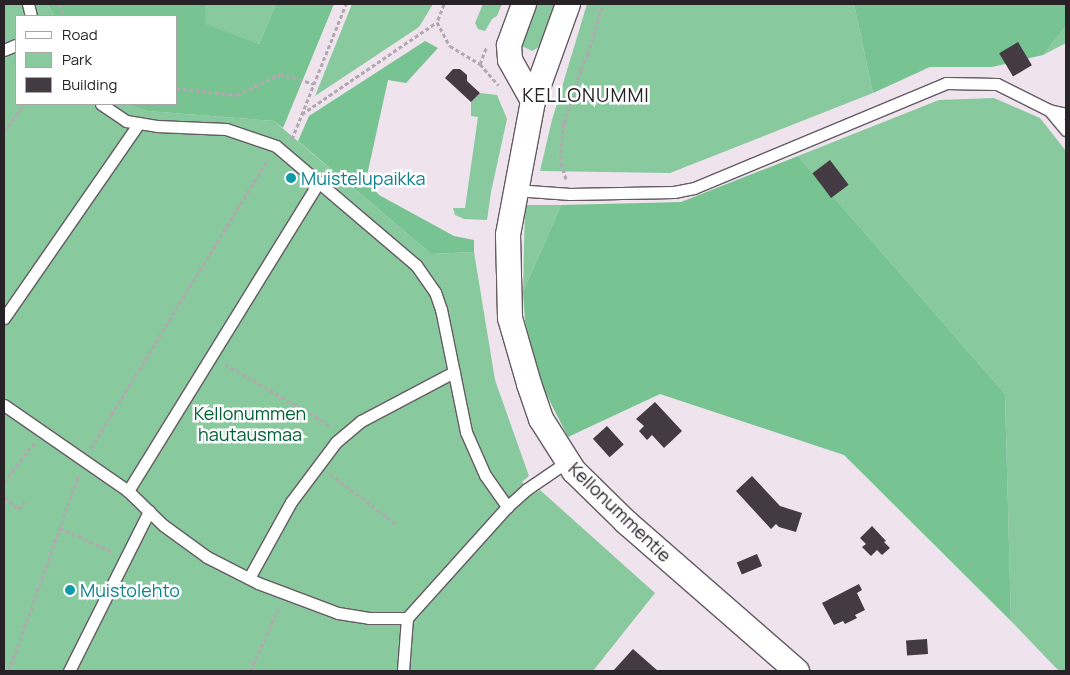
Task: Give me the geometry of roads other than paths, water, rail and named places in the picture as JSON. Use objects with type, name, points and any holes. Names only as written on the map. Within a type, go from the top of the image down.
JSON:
[{"type":"street","points":[[524,4],[508,45],[510,60],[533,101]]},
{"type":"street","name":"Kellonummentie","points":[[568,4],[533,101],[508,235],[510,318],[518,353],[541,419],[574,471],[626,522],[797,671]]},
{"type":"lane","points":[[515,190],[570,194],[674,192],[694,188],[946,83],[997,84],[1049,110],[1066,114]]},
{"type":"lane","points":[[102,105],[126,121],[156,126],[226,129],[276,146],[416,265],[435,292],[441,309],[466,432],[485,475],[506,507]]},
{"type":"lane","points":[[1049,110],[1066,130]]},
{"type":"lane","points":[[4,318],[139,123]]},
{"type":"lane","points":[[128,491],[319,182]]},
{"type":"lane","points":[[248,578],[291,502],[318,464],[345,434],[361,421],[454,372]]},
{"type":"lane","points":[[4,405],[128,491],[163,525],[207,557],[285,594],[338,613],[369,618],[408,618]]},
{"type":"lane","points":[[403,671],[408,618],[506,507],[527,489],[568,461]]},
{"type":"lane","points":[[69,671],[149,511]]},
{"type":"place","name":"Muistelupaikka","points":[[291,178]]},
{"type":"place","name":"Muistolehto","points":[[70,590]]},
{"type":"district","name":"KELLONUMMI","points":[[586,96]]},
{"type":"park label","name":"Kellonummen hautausmaa","points":[[250,424]]}]
